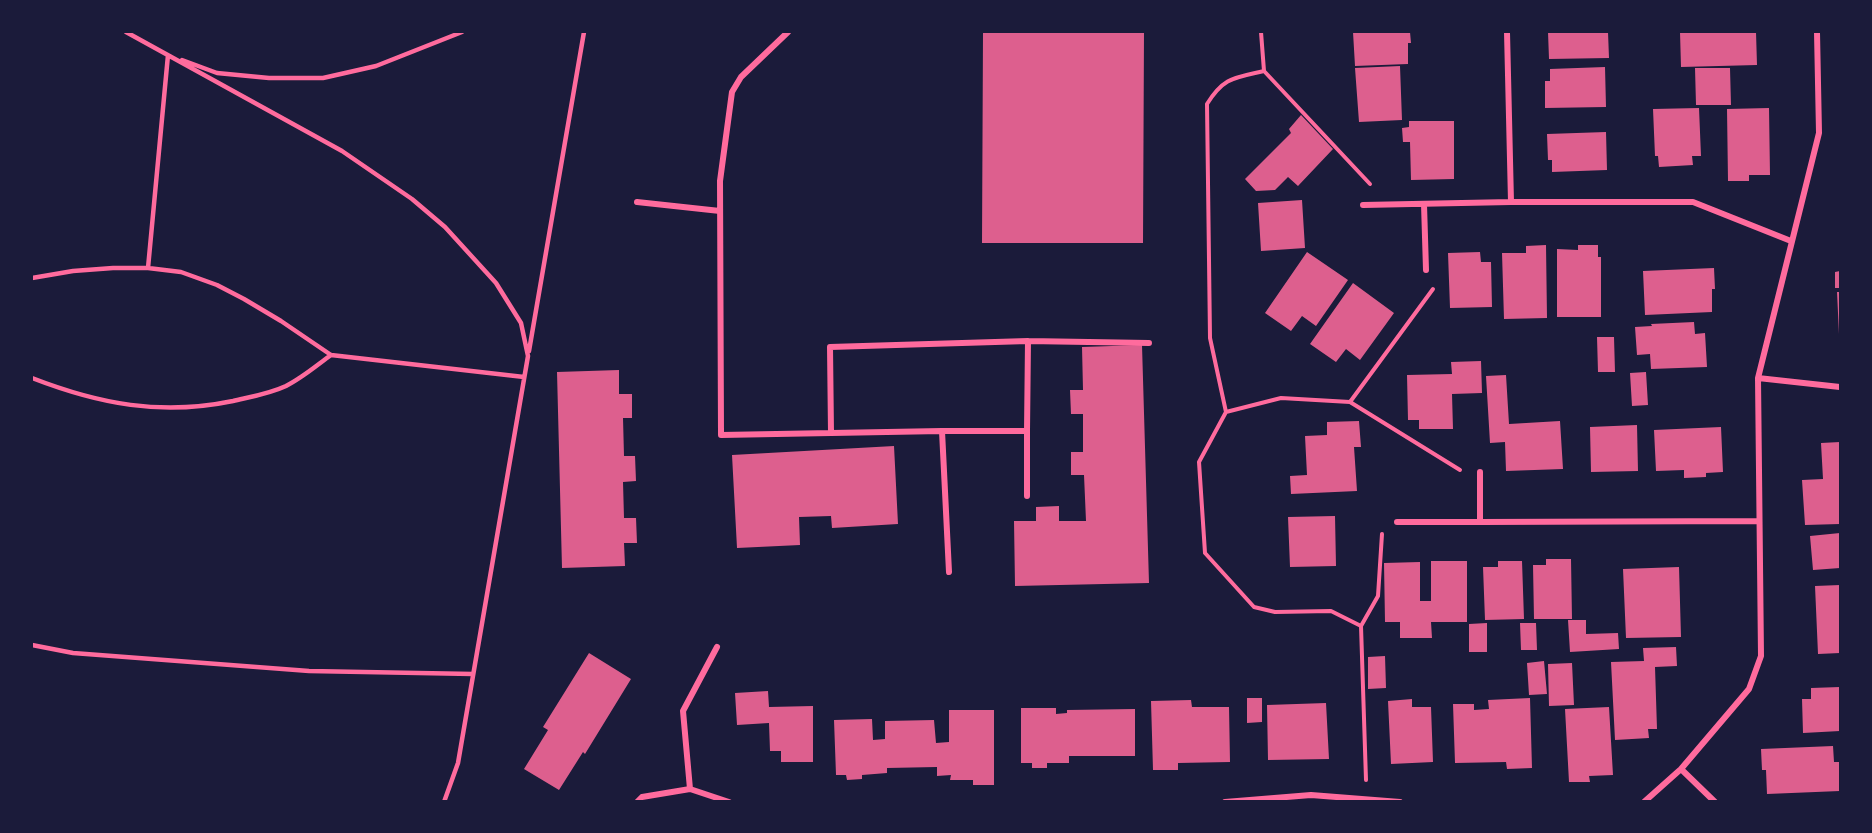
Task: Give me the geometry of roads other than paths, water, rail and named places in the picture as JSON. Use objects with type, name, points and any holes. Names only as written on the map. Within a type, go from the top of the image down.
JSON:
[{"type":"street","points":[[788,32],[741,77],[732,92],[720,181],[721,435],[1027,431]]},
{"type":"street","points":[[1507,32],[1511,202]]},
{"type":"street","points":[[1644,801],[1681,769],[1749,689],[1761,656],[1758,378],[1819,133],[1816,32]]},
{"type":"street","points":[[1363,205],[1694,201],[1791,241]]},
{"type":"street","points":[[637,202],[720,212]]},
{"type":"street","points":[[1424,204],[1426,270]]},
{"type":"street","points":[[831,433],[830,347],[1028,341],[1149,343]]},
{"type":"street","points":[[1027,496],[1028,341]]},
{"type":"street","points":[[1758,378],[1840,387]]},
{"type":"street","points":[[942,431],[949,572]]},
{"type":"street","points":[[1480,472],[1480,522]]},
{"type":"street","points":[[1397,522],[1759,521]]},
{"type":"street","points":[[690,789],[683,711],[717,647]]},
{"type":"street","points":[[1681,769],[1715,801]]},
{"type":"street","points":[[638,801],[642,797],[690,789],[729,801]]},
{"type":"street","points":[[1225,801],[1311,795],[1400,801]]},
{"type":"lane","points":[[126,32],[342,152],[412,199],[445,227],[496,283],[521,323],[528,356]]},
{"type":"lane","points":[[168,54],[217,73],[269,78],[323,78],[376,66],[462,32]]},
{"type":"lane","points":[[444,801],[458,763],[585,32]]},
{"type":"lane","points":[[148,267],[168,54]]},
{"type":"lane","points":[[32,278],[73,271],[148,267],[181,272],[217,285],[281,321],[331,355],[524,377]]},
{"type":"lane","points":[[32,378],[88,398],[112,403],[186,408],[251,397],[284,387],[302,377],[331,355]]},
{"type":"lane","points":[[32,645],[73,652],[309,671],[473,674]]}]
